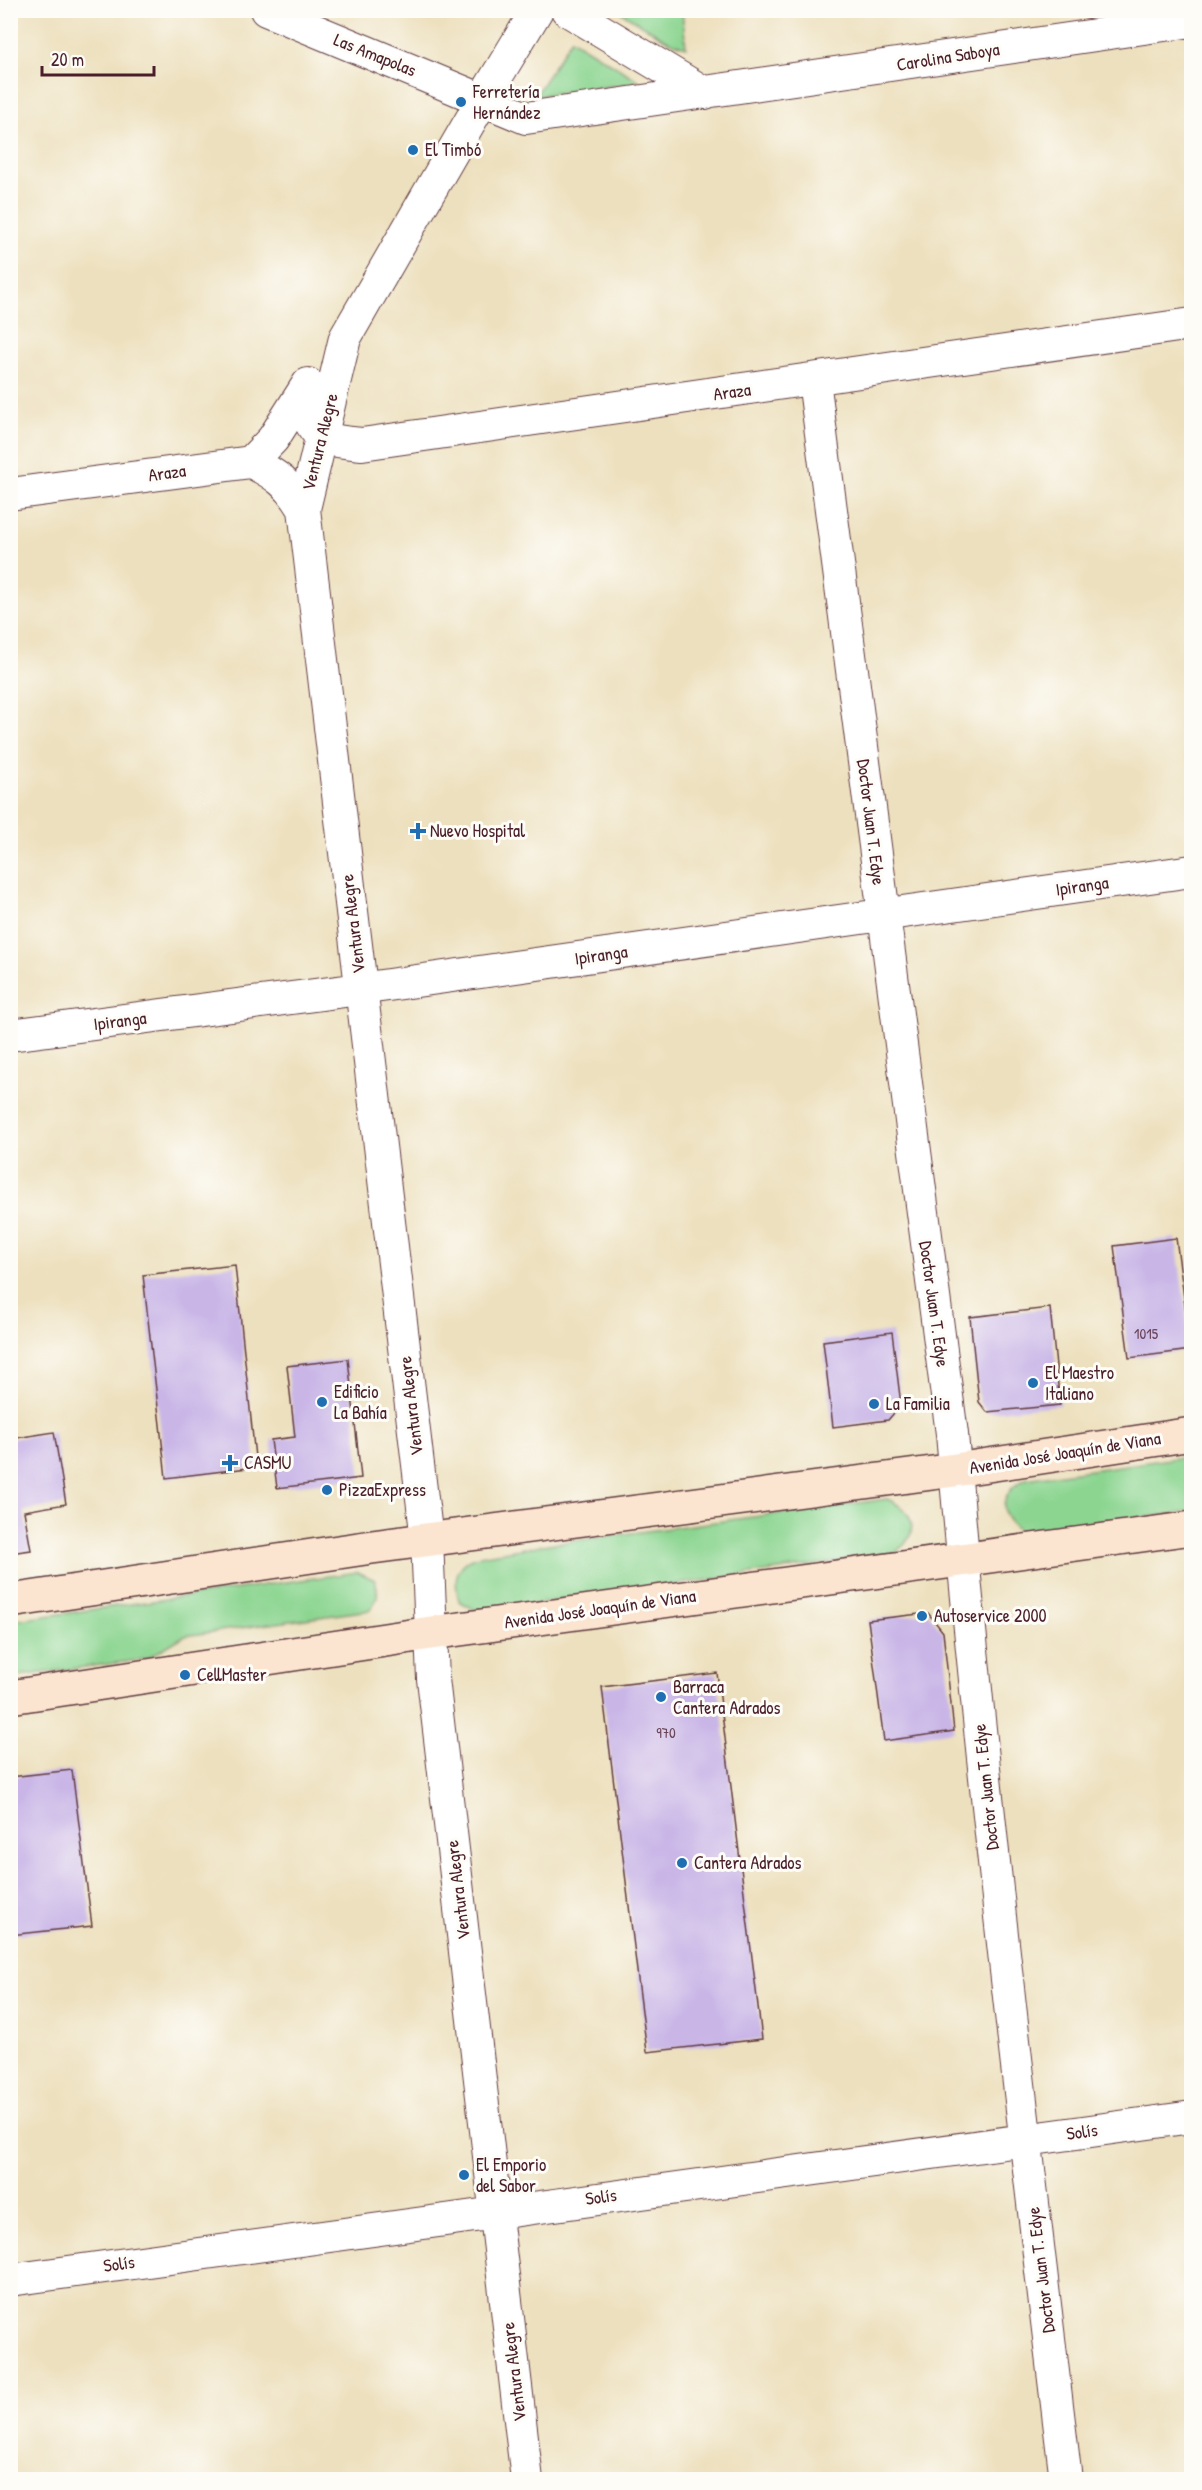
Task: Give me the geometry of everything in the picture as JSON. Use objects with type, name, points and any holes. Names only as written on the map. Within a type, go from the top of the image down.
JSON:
[{"type":"main road","name":"Avenida José Joaquín de Viana","points":[[10,1601],[427,1540],[955,1470],[1191,1434]]},
{"type":"main road","name":"Avenida José Joaquín de Viana","points":[[10,1697],[431,1633],[1191,1528]]},
{"type":"street","name":"Las Amapolas","points":[[266,10],[483,99]]},
{"type":"street","name":"Ventura Alegre","points":[[527,2480],[433,1679],[427,1540],[304,509],[345,338],[537,10]]},
{"type":"street","points":[[567,10],[705,93]]},
{"type":"street","name":"Carolina Saboya","points":[[483,99],[526,118],[705,93],[1115,21],[1191,21]]},
{"type":"street","name":"Araza","points":[[321,436],[340,442],[362,444],[1191,324]]},
{"type":"street","name":"Ventura Alegre","points":[[252,462],[273,438],[303,393],[322,358],[345,338]]},
{"type":"street","name":"Doctor Juan T. Edye","points":[[814,380],[955,1470],[962,1558],[1025,2140],[1066,2480]]},
{"type":"street","points":[[303,393],[310,425],[321,436]]},
{"type":"street","points":[[252,462],[274,473],[291,489],[304,509]]},
{"type":"street","name":"Araza","points":[[10,494],[252,462]]},
{"type":"street","name":"Ipiranga","points":[[10,1035],[360,989],[1191,871]]},
{"type":"street","name":"Solís","points":[[10,2280],[495,2211],[1191,2117]]},
{"type":"green space","points":[[619,11],[682,11],[686,47],[670,42]]},
{"type":"green space","points":[[571,39],[641,82],[535,96]]},
{"type":"green space","points":[[1191,1456],[1191,1511],[1029,1534],[1018,1529],[1006,1515],[1005,1500],[1009,1492],[1026,1479]]},
{"type":"green space","points":[[887,1499],[904,1510],[911,1524],[908,1539],[893,1554],[479,1612],[459,1601],[456,1587],[457,1575],[463,1565],[474,1557],[542,1545]]},
{"type":"green space","points":[[358,1572],[375,1580],[377,1596],[370,1610],[184,1636],[146,1659],[11,1677],[11,1621]]},
{"type":"building","points":[[1176,1238],[1191,1350],[1129,1358],[1114,1246]]},
{"type":"building","points":[[235,1265],[256,1467],[166,1478],[143,1275]]},
{"type":"building","points":[[1050,1308],[1060,1405],[987,1412],[979,1402],[970,1317]]},
{"type":"building","points":[[892,1332],[901,1405],[888,1420],[833,1427],[823,1341]]},
{"type":"building","name":"Edificio La Bahía","points":[[348,1359],[361,1478],[277,1488],[271,1440],[295,1437],[287,1366]]},
{"type":"building","points":[[54,1432],[66,1504],[24,1511],[31,1550],[10,1553],[10,1439]]},
{"type":"building","points":[[928,1613],[943,1632],[954,1731],[884,1741],[868,1620]]},
{"type":"building","name":"Cantera Adrados","points":[[717,1673],[762,2039],[647,2052],[602,1687]]},
{"type":"building","points":[[72,1770],[92,1926],[10,1935],[10,1777]]},
{"type":"place","name":"Ferretería Hernández","points":[[461,102]]},
{"type":"place","name":"El Timbó","points":[[413,150]]},
{"type":"place","name":"Nuevo Hospital","points":[[418,831]]},
{"type":"place","name":"El Maestro Italiano","points":[[1033,1383]]},
{"type":"place","name":"Edificio La Bahía","points":[[322,1402]]},
{"type":"place","name":"La Familia","points":[[874,1404]]},
{"type":"place","name":"CASMU","points":[[230,1463]]},
{"type":"place","name":"PizzaExpress","points":[[327,1490]]},
{"type":"place","name":"Autoservice 2000","points":[[922,1616]]},
{"type":"place","name":"CellMaster","points":[[185,1675]]},
{"type":"place","name":"Barraca Cantera Adrados","points":[[661,1697]]},
{"type":"place","name":"Cantera Adrados","points":[[682,1863]]},
{"type":"place","name":"El Emporio del Sabor","points":[[464,2175]]}]
